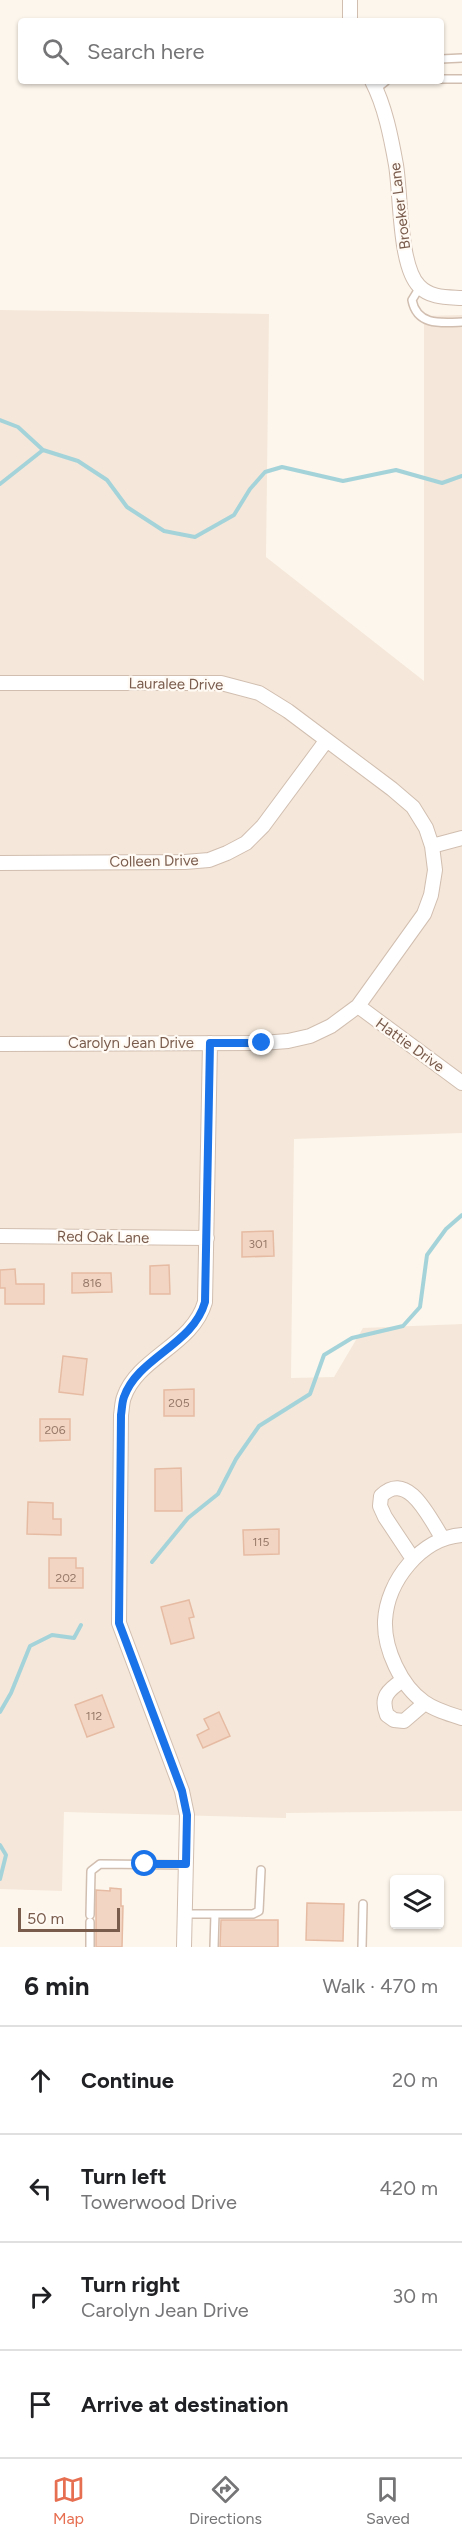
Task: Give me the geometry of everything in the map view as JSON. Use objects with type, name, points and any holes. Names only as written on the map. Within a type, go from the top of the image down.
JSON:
[{"type":"street","points":[[350,0],[350,18]]},
{"type":"street","name":"Broeker Lane","points":[[378,84],[396,166],[406,260],[412,277],[420,287]]},
{"type":"street","points":[[420,287],[431,294],[462,298]]},
{"type":"street","name":"Lauralee Drive","points":[[0,683],[221,683],[259,693],[288,711],[413,807],[426,828],[432,846]]},
{"type":"street","name":"Colleen Drive","points":[[0,863],[209,860],[246,843],[262,826],[326,741]]},
{"type":"street","points":[[432,846],[462,838]]},
{"type":"street","name":"Carolyn Jean Drive","points":[[0,1044],[288,1041],[310,1036],[331,1026],[358,1006],[424,914],[431,895],[435,870],[432,846]]},
{"type":"street","name":"Hattie Drive","points":[[358,1006],[462,1083]]},
{"type":"street","points":[[184,1947],[187,1815],[182,1791],[119,1623],[121,1415],[124,1396],[135,1378],[192,1327],[201,1316],[205,1302],[210,1043]]},
{"type":"street","name":"Red Oak Lane","points":[[0,1236],[207,1238]]},
{"type":"street","points":[[413,1559],[380,1506],[381,1496],[388,1488],[398,1486],[408,1490],[443,1539]]},
{"type":"street","points":[[462,1535],[443,1539],[413,1559],[401,1574],[390,1598],[385,1622],[390,1651],[403,1680],[424,1703],[462,1718]]},
{"type":"street","points":[[403,1680],[387,1690],[383,1705],[387,1715],[394,1720],[404,1721],[424,1703]]},
{"type":"lane","points":[[444,59],[462,58]]},
{"type":"lane","points":[[444,79],[462,79]]},
{"type":"lane","points":[[420,287],[412,300],[417,315],[434,322],[462,322]]},
{"type":"lane","points":[[90,1947],[91,1871],[95,1866],[100,1864],[186,1864]]},
{"type":"lane","points":[[185,1914],[253,1914],[259,1911],[261,1870]]},
{"type":"lane","points":[[362,1947],[363,1904]]},
{"type":"lane","points":[[214,1947],[215,1914]]},
{"type":"shaded area","points":[[0,310],[269,314],[266,557],[424,681],[424,316],[462,315],[462,1133],[294,1139],[291,1378],[334,1377],[363,1328],[462,1324],[462,1811],[286,1813],[286,1818],[64,1812],[62,1891],[0,1889]]},
{"type":"building","points":[[273,1231],[274,1256],[242,1257],[242,1232]]},
{"type":"building","points":[[169,1265],[170,1294],[150,1294],[150,1266]]},
{"type":"building","points":[[15,1269],[16,1284],[44,1284],[44,1304],[5,1304],[5,1288],[0,1288],[0,1270]]},
{"type":"building","points":[[72,1273],[111,1273],[112,1292],[72,1293]]},
{"type":"building","points":[[63,1356],[87,1359],[83,1395],[59,1392]]},
{"type":"building","points":[[194,1389],[194,1416],[164,1416],[164,1390]]},
{"type":"building","points":[[40,1419],[70,1419],[70,1440],[40,1441]]},
{"type":"building","points":[[181,1468],[182,1511],[155,1511],[155,1469]]},
{"type":"building","points":[[28,1502],[53,1503],[53,1519],[61,1519],[61,1535],[27,1534]]},
{"type":"building","points":[[279,1529],[279,1554],[244,1555],[243,1530]]},
{"type":"building","points":[[49,1558],[76,1558],[76,1568],[83,1568],[83,1588],[49,1588]]},
{"type":"building","points":[[189,1600],[194,1617],[189,1618],[194,1638],[171,1644],[161,1607]]},
{"type":"building","points":[[102,1695],[114,1727],[87,1737],[75,1705]]},
{"type":"building","points":[[219,1712],[230,1736],[203,1748],[197,1735],[209,1729],[204,1719]]},
{"type":"building","points":[[110,1888],[121,1889],[122,1947],[96,1947],[96,1890],[110,1891]]},
{"type":"building","points":[[307,1903],[344,1904],[343,1941],[306,1940]]},
{"type":"building","points":[[221,1920],[278,1920],[278,1947],[220,1947]]},
{"type":"waterway","points":[[0,420],[18,427],[43,450],[78,461],[107,480],[127,507],[164,531],[195,537],[234,515],[250,489],[265,472],[282,467],[343,481],[396,470],[442,483],[462,476]]},
{"type":"waterway","points":[[0,484],[43,450]]},
{"type":"waterway","points":[[152,1562],[188,1518],[218,1494],[236,1459],[259,1426],[310,1394],[324,1355],[352,1338],[403,1326],[420,1307],[427,1255],[446,1229],[462,1215]]},
{"type":"waterway","points":[[0,1712],[11,1693],[30,1646],[52,1635],[74,1638],[81,1625]]},
{"type":"waterway","points":[[0,1845],[6,1855],[0,1879]]},
{"type":"route","points":[[145,1864],[186,1864],[187,1815],[182,1791],[125,1645],[119,1623],[121,1415],[124,1396],[135,1378],[192,1327],[201,1316],[205,1302],[210,1043],[262,1043]]}]
